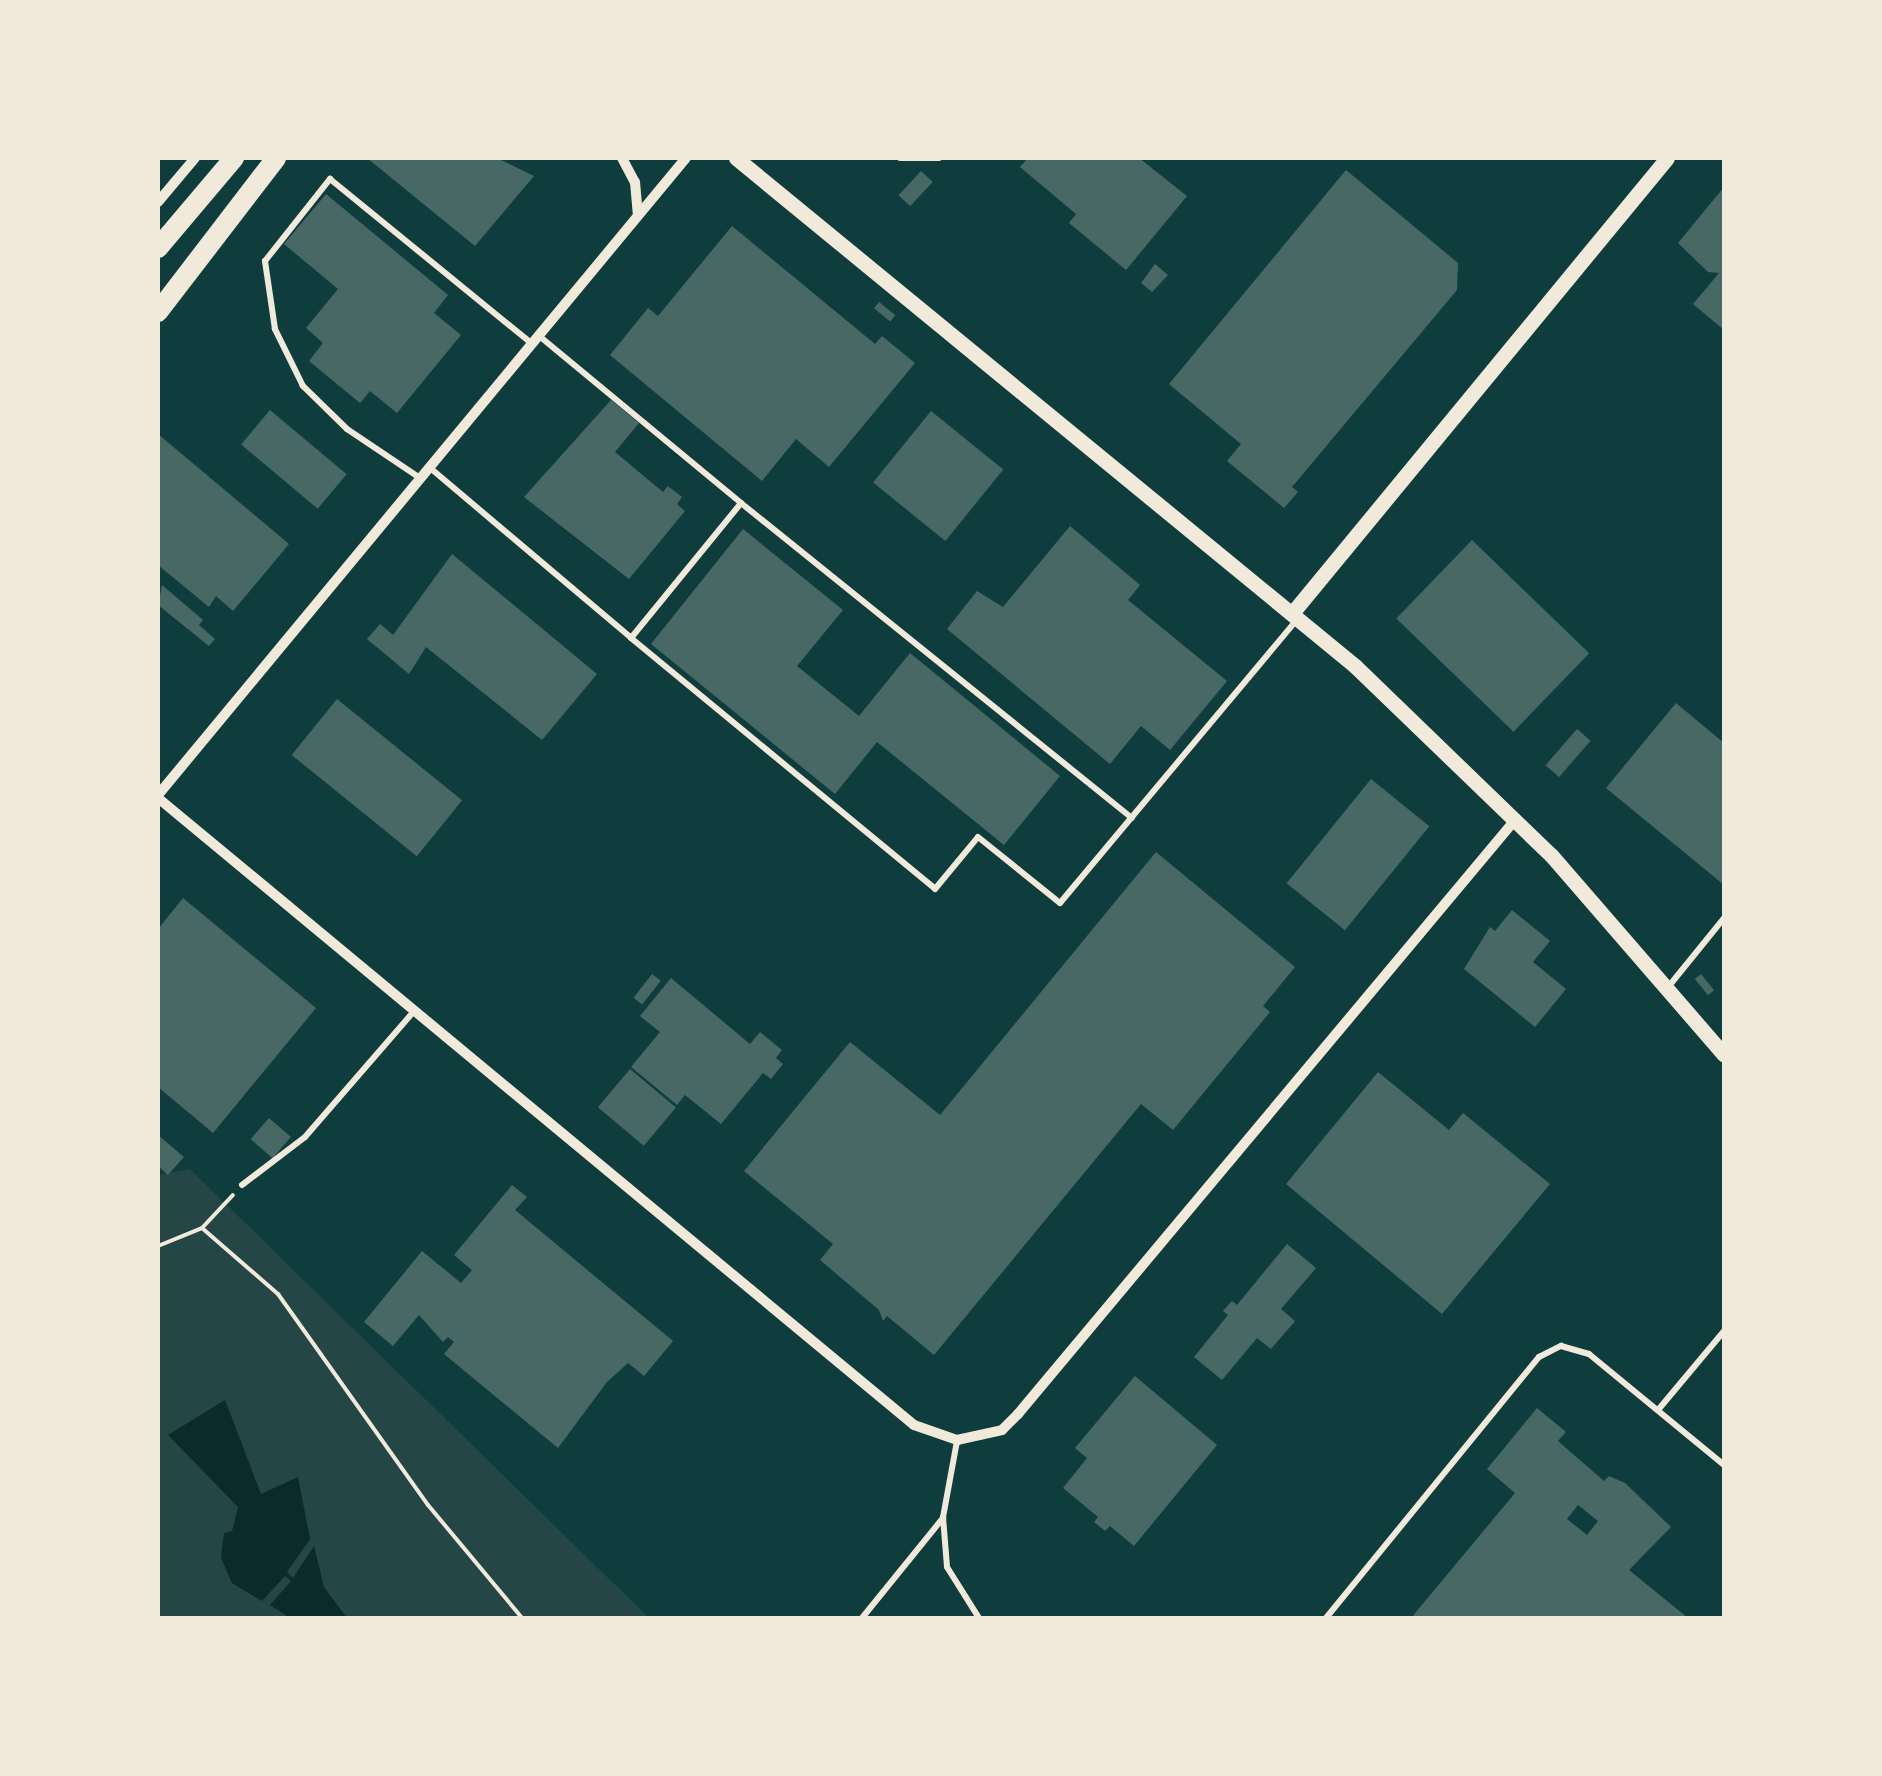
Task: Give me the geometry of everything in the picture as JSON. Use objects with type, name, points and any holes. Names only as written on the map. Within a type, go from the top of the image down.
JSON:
[{"type":"highway","points":[[158,248],[234,158]]},
{"type":"highway","points":[[158,312],[276,158]]},
{"type":"street","points":[[158,202],[194,158]]},
{"type":"street","points":[[622,158],[635,182],[638,215]]},
{"type":"street","points":[[685,158],[158,796],[914,1425],[958,1440],[1002,1430],[1018,1414],[1515,820]]},
{"type":"street","points":[[736,158],[1296,615],[1515,820],[1669,986],[1724,1055]]},
{"type":"street","points":[[1296,615],[1667,158]]},
{"type":"lane","points":[[900,158],[938,158]]},
{"type":"lane","points":[[420,478],[347,429],[303,386],[276,329],[265,261],[330,180],[741,503],[1132,818]]},
{"type":"lane","points":[[429,467],[935,889],[978,837],[1060,903],[1296,615]]},
{"type":"lane","points":[[631,638],[741,503]]},
{"type":"lane","points":[[1669,986],[1724,918]]},
{"type":"lane","points":[[242,1185],[305,1137],[414,1011]]},
{"type":"lane","points":[[1658,1410],[1724,1331]]},
{"type":"lane","points":[[1326,1618],[1539,1356],[1561,1346],[1590,1354],[1724,1465]]},
{"type":"lane","points":[[958,1440],[944,1517],[947,1567],[975,1615],[965,1618]]},
{"type":"lane","points":[[862,1618],[944,1517]]},
{"type":"path","points":[[158,1246],[202,1228],[242,1185]]},
{"type":"path","points":[[202,1228],[278,1294],[428,1505],[522,1618]]},
{"type":"shaded area","points":[[190,1169],[649,1618],[158,1618],[158,1175]]},
{"type":"shaded area","points":[[225,1400],[261,1494],[298,1477],[310,1539],[287,1572],[293,1578],[314,1546],[324,1587],[347,1618],[290,1618],[270,1605],[291,1581],[285,1576],[262,1601],[232,1583],[221,1558],[224,1533],[232,1531],[238,1507],[168,1435]]},
{"type":"building","points":[[367,158],[497,158],[534,176],[475,246]]},
{"type":"building","points":[[1028,158],[1139,158],[1187,196],[1126,270],[1069,223],[1076,214],[1020,167]]},
{"type":"building","points":[[1346,170],[1458,263],[1457,290],[1292,487],[1298,492],[1284,508],[1227,461],[1241,444],[1169,384]]},
{"type":"building","points":[[921,171],[933,182],[910,206],[898,195]]},
{"type":"building","points":[[1724,187],[1724,330],[1693,304],[1719,273],[1708,272],[1678,243]]},
{"type":"building","points":[[326,194],[448,295],[434,313],[461,335],[397,413],[370,391],[360,403],[309,361],[323,343],[306,328],[338,289],[284,244]]},
{"type":"building","points":[[732,226],[875,344],[882,336],[915,363],[829,467],[796,439],[762,481],[610,355],[648,308],[658,316]]},
{"type":"building","points":[[1155,264],[1168,275],[1152,292],[1141,283]]},
{"type":"building","points":[[879,302],[895,315],[890,321],[874,308]]},
{"type":"building","points":[[611,400],[639,423],[615,452],[663,492],[668,486],[682,497],[677,504],[685,511],[629,579],[524,497]]},
{"type":"building","points":[[270,410],[347,474],[318,509],[241,444]]},
{"type":"building","points":[[931,411],[1003,470],[945,541],[873,482]]},
{"type":"building","points":[[158,434],[289,544],[233,611],[216,596],[209,607],[158,565]]},
{"type":"building","points":[[1070,526],[1140,585],[1128,600],[1227,681],[1170,750],[1141,726],[1110,764],[947,629],[977,591],[1003,607]]},
{"type":"building","points":[[743,529],[843,610],[797,666],[859,716],[910,653],[1060,776],[1004,845],[877,742],[835,794],[651,644]]},
{"type":"building","points":[[1472,540],[1589,653],[1514,732],[1396,618]]},
{"type":"building","points":[[452,554],[597,674],[542,740],[426,647],[409,674],[367,639],[380,624],[393,635]]},
{"type":"building","points":[[162,585],[203,620],[199,625],[215,639],[209,646],[158,605]]},
{"type":"building","points":[[337,699],[462,800],[417,856],[292,755]]},
{"type":"building","points":[[1676,703],[1724,743],[1724,885],[1606,788]]},
{"type":"building","points":[[1577,729],[1591,741],[1559,777],[1546,765]]},
{"type":"building","points":[[1371,779],[1429,826],[1345,930],[1287,883]]},
{"type":"building","points":[[1156,852],[1295,967],[1263,1006],[1270,1012],[1173,1130],[1141,1104],[934,1355],[887,1316],[883,1321],[879,1310],[820,1260],[833,1244],[744,1171],[850,1042],[940,1115]]},
{"type":"building","points":[[183,898],[316,1008],[213,1133],[158,1087],[158,929]]},
{"type":"building","points":[[1512,910],[1550,941],[1533,962],[1566,989],[1535,1027],[1464,969],[1490,927],[1495,931]]},
{"type":"building","points":[[652,974],[661,981],[642,1004],[634,998]]},
{"type":"building","points":[[1701,974],[1714,990],[1708,995],[1695,979]]},
{"type":"building","points":[[671,978],[750,1044],[760,1032],[782,1050],[776,1058],[783,1064],[771,1079],[763,1073],[721,1124],[685,1095],[677,1105],[631,1067],[660,1032],[640,1016]]},
{"type":"building","points":[[630,1069],[676,1108],[644,1146],[598,1107]]},
{"type":"building","points":[[1378,1072],[1449,1130],[1463,1113],[1550,1184],[1442,1314],[1286,1184]]},
{"type":"building","points":[[269,1118],[291,1137],[273,1158],[251,1139]]},
{"type":"building","points":[[158,1135],[184,1157],[168,1175],[158,1166]]},
{"type":"building","points":[[512,1185],[527,1197],[515,1210],[673,1341],[644,1376],[628,1363],[607,1382],[558,1448],[444,1354],[454,1342],[448,1337],[443,1342],[419,1315],[393,1346],[364,1322],[422,1251],[461,1283],[472,1270],[454,1255]]},
{"type":"building","points":[[1287,1244],[1316,1268],[1281,1309],[1295,1321],[1271,1349],[1257,1338],[1222,1380],[1194,1357],[1228,1315],[1223,1311],[1232,1301],[1237,1305]]},
{"type":"building","points":[[1135,1376],[1217,1445],[1134,1546],[1110,1526],[1105,1531],[1094,1522],[1098,1517],[1063,1488],[1087,1458],[1075,1448]]},
{"type":"building","points":[[1537,1408],[1566,1432],[1558,1441],[1604,1481],[1609,1476],[1625,1483],[1671,1527],[1629,1570],[1688,1618],[1411,1618],[1515,1493],[1487,1469]],"holes":[[[1578,1505],[1598,1521],[1587,1535],[1567,1519]]]}]
